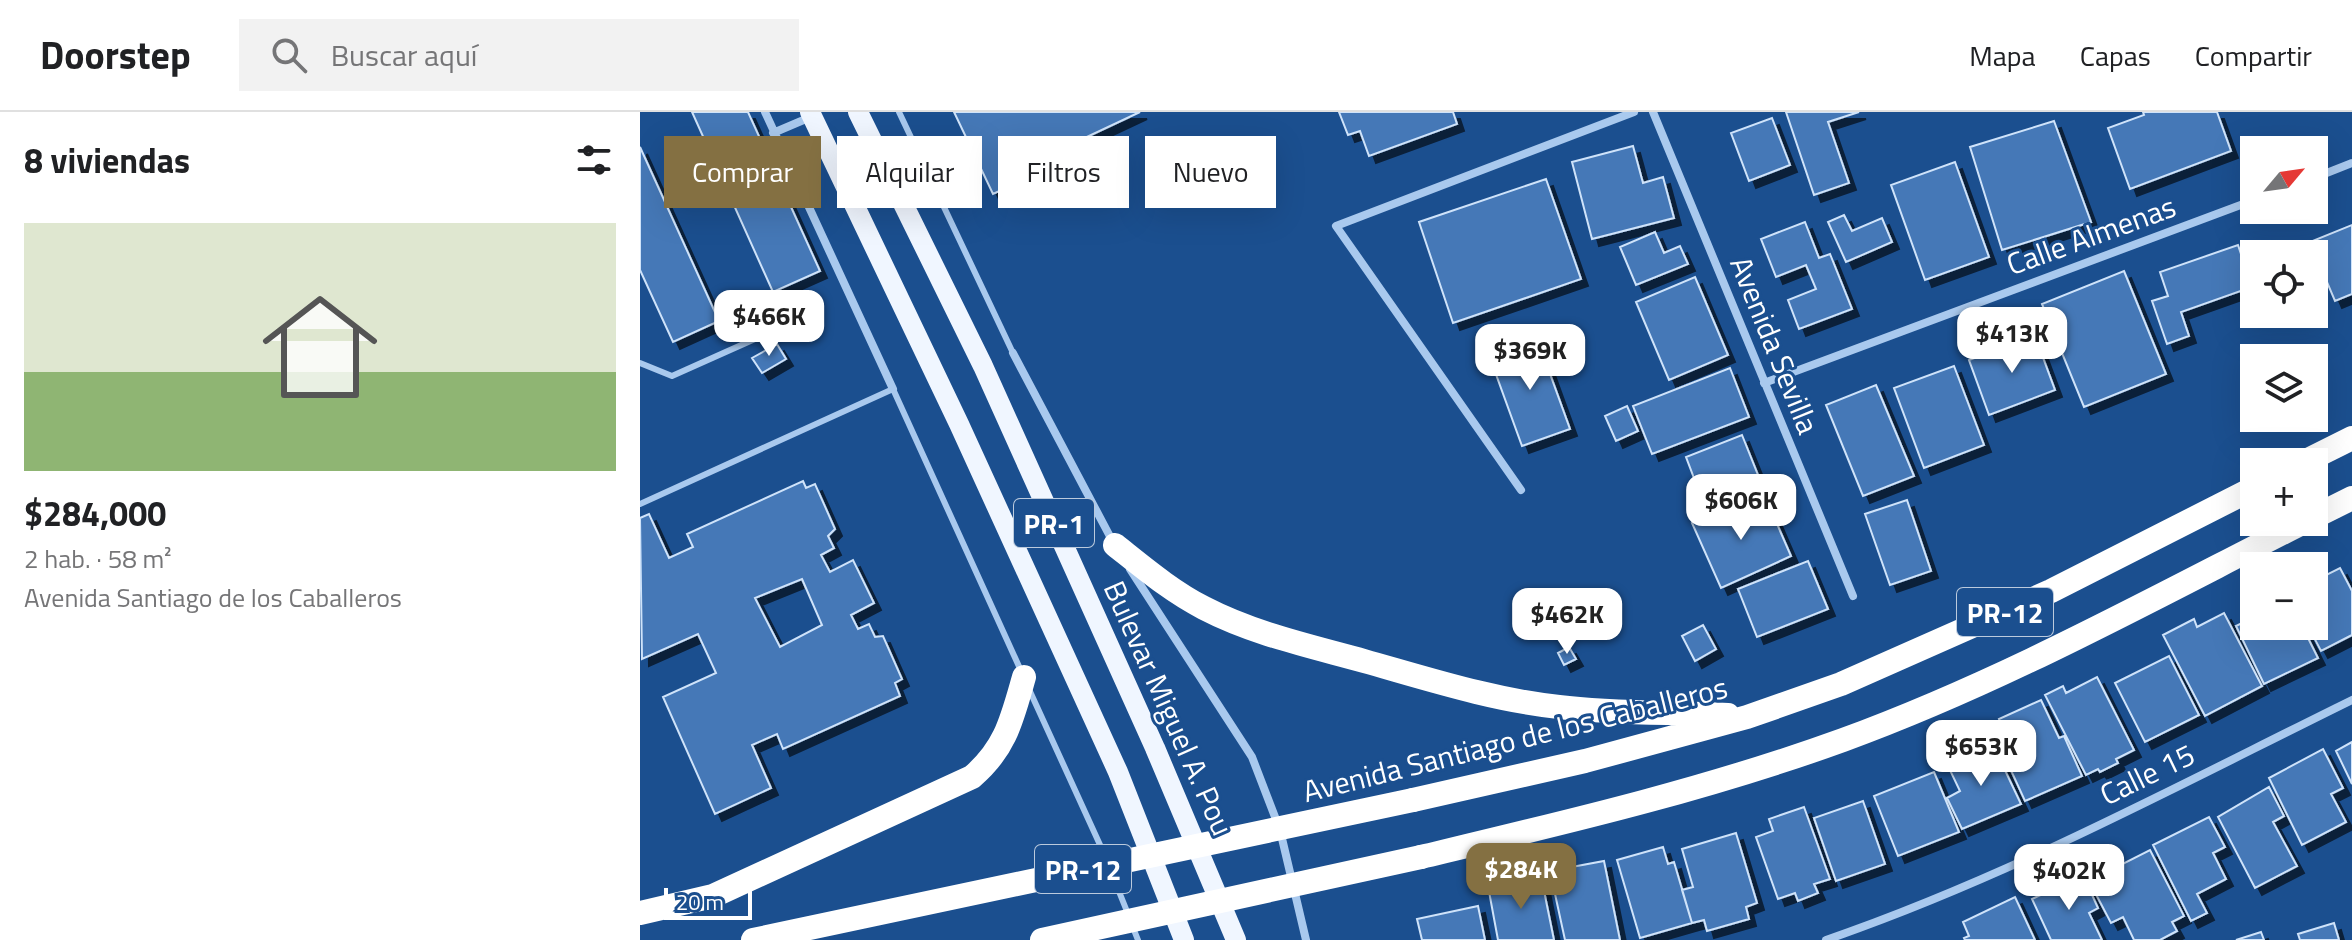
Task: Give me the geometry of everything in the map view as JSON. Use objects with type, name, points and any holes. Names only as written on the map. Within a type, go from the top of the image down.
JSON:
[{"type":"highway","points":[[2328,450],[2352,438]]},
{"type":"highway","name":"Avenida Santiago de los Caballeros","points":[[753,940],[1413,800],[1585,761],[1747,717],[1841,684],[2051,591],[2240,495]]},
{"type":"highway","points":[[2328,510],[2352,498]]},
{"type":"highway","name":"PR-12","points":[[1042,940],[1421,857],[1676,794],[1843,740],[2033,659],[2276,536]]},
{"type":"highway","points":[[1115,545],[1167,587],[1239,624],[1408,674],[1478,693],[1554,707],[1747,717]]},
{"type":"highway","points":[[640,913],[713,896],[972,777],[988,763],[1002,744],[1024,677]]},
{"type":"main road","name":"Bulevar Miguel A. Pou","points":[[858,112],[983,366],[1149,733],[1236,940]]},
{"type":"main road","name":"PR-1","points":[[814,113],[1111,758],[1184,940]]},
{"type":"street","points":[[765,112],[893,389]]},
{"type":"street","points":[[1521,490],[1336,226],[1634,112]]},
{"type":"street","name":"Avenida Sevilla","points":[[1653,112],[1853,596]]},
{"type":"street","points":[[773,133],[814,113]]},
{"type":"street","points":[[2328,172],[2352,163]]},
{"type":"street","name":"Calle Almenas","points":[[1764,383],[2240,205]]},
{"type":"street","points":[[1013,353],[1115,545],[1252,757],[1280,830],[1306,940]]},
{"type":"street","name":"Calle 15","points":[[1826,940],[1903,914],[2047,850],[2352,700]]},
{"type":"lane","points":[[899,112],[1013,353]]},
{"type":"lane","points":[[640,363],[672,376],[804,317]]},
{"type":"lane","points":[[640,504],[893,389],[1096,831],[1138,940]]},
{"type":"building","points":[[692,112],[748,112],[759,136],[703,136]]},
{"type":"building","points":[[954,112],[1140,112],[1089,136],[998,136],[998,192],[993,194],[982,171],[982,136],[965,136]]},
{"type":"building","points":[[1339,112],[1453,112],[1457,124],[1369,156],[1360,131],[1348,135]]},
{"type":"building","points":[[1786,112],[1859,112],[1828,122],[1849,183],[1814,195]]},
{"type":"building","points":[[2143,112],[2217,112],[2231,151],[2130,189],[2108,128],[2144,115]]},
{"type":"building","points":[[1772,118],[1790,165],[1749,181],[1731,133]]},
{"type":"building","points":[[2054,121],[2091,222],[2002,250],[1970,147]]},
{"type":"building","points":[[1633,146],[1643,183],[1663,177],[1674,218],[1592,239],[1572,162]]},
{"type":"building","points":[[640,147],[664,200],[664,208],[668,208],[719,321],[673,342],[640,270]]},
{"type":"building","points":[[1955,162],[1989,257],[1925,280],[1891,185]]},
{"type":"building","points":[[1546,179],[1581,279],[1453,323],[1419,222]]},
{"type":"building","points":[[735,208],[791,208],[820,271],[773,292]]},
{"type":"building","points":[[1844,215],[1852,231],[1882,218],[1892,242],[1846,262],[1828,222]]},
{"type":"building","points":[[1805,222],[1819,258],[1830,254],[1852,309],[1799,329],[1788,300],[1816,289],[1806,265],[1776,277],[1761,239]]},
{"type":"building","points":[[2352,225],[2352,294],[2335,301],[2328,284],[2328,240],[2315,240]]},
{"type":"building","points":[[1655,232],[1664,253],[1680,246],[1688,264],[1636,285],[1620,247]]},
{"type":"building","points":[[2238,245],[2240,251],[2240,291],[2181,312],[2189,336],[2167,344],[2152,301],[2168,296],[2160,272]]},
{"type":"building","points":[[2124,271],[2166,374],[2084,407],[2042,304]]},
{"type":"building","points":[[1695,277],[1728,355],[1669,380],[1636,302]]},
{"type":"building","points":[[2035,336],[2055,390],[1989,415],[1969,360]]},
{"type":"building","points":[[1537,338],[1570,429],[1522,446],[1489,355]]},
{"type":"building","points":[[777,344],[786,359],[762,373],[752,358]]},
{"type":"building","points":[[1954,366],[1984,445],[1924,468],[1894,388]]},
{"type":"building","points":[[1730,368],[1749,417],[1652,454],[1633,406]]},
{"type":"building","points":[[1876,385],[1914,476],[1863,496],[1826,405]]},
{"type":"building","points":[[1627,406],[1638,431],[1616,441],[1605,416]]},
{"type":"building","points":[[1742,435],[1762,485],[1705,507],[1686,457]]},
{"type":"building","points":[[803,481],[806,488],[815,484],[835,529],[828,536],[834,548],[821,555],[830,572],[853,560],[874,603],[851,615],[858,629],[869,624],[875,637],[883,636],[902,679],[895,683],[900,696],[783,749],[777,734],[752,745],[771,788],[715,814],[663,697],[716,673],[698,634],[642,659],[640,518],[649,514],[669,558],[693,547],[687,534]],"holes":[[[802,579],[822,625],[780,647],[755,598]]]},
{"type":"building","points":[[1907,500],[1931,571],[1890,585],[1865,514]]},
{"type":"building","points":[[1767,501],[1791,556],[1721,588],[1692,523],[1728,507],[1732,516]]},
{"type":"building","points":[[1808,561],[1828,609],[1757,637],[1738,589]]},
{"type":"building","points":[[2340,568],[2352,591],[2352,635],[2321,651],[2315,640],[2328,640],[2328,574]]},
{"type":"building","points":[[2224,613],[2262,686],[2205,716],[2163,635],[2194,619],[2197,627]]},
{"type":"building","points":[[1703,625],[1716,649],[1695,661],[1682,636]]},
{"type":"building","points":[[2243,640],[2309,640],[2318,658],[2264,684]]},
{"type":"building","points":[[1569,647],[1576,659],[1564,665],[1558,653]]},
{"type":"building","points":[[2169,656],[2199,715],[2145,742],[2115,683]]},
{"type":"building","points":[[2097,677],[2134,750],[2116,759],[2118,763],[2086,775],[2045,695],[2063,686],[2066,693]]},
{"type":"building","points":[[2041,700],[2059,738],[2064,736],[2082,776],[2025,801],[1998,742],[2008,738],[1999,719]]},
{"type":"building","points":[[2352,742],[2352,784],[2336,751]]},
{"type":"building","points":[[1993,745],[2021,804],[1962,829],[1947,798],[1960,791],[1948,766]]},
{"type":"building","points":[[2323,749],[2343,788],[2331,794],[2346,822],[2302,845],[2269,778]]},
{"type":"building","points":[[1934,772],[1959,832],[1898,856],[1874,796]]},
{"type":"building","points":[[2269,787],[2284,816],[2273,822],[2297,866],[2255,888],[2218,817]]},
{"type":"building","points":[[1863,801],[1885,864],[1836,881],[1814,818]]},
{"type":"building","points":[[1804,807],[1830,879],[1814,884],[1818,893],[1798,901],[1795,893],[1778,899],[1756,837],[1773,831],[1769,819]]},
{"type":"building","points":[[2209,817],[2225,847],[2213,853],[2226,879],[2197,894],[2207,913],[2191,921],[2153,845]]},
{"type":"building","points":[[1736,833],[1757,903],[1746,907],[1749,919],[1707,931],[1704,920],[1692,923],[1682,890],[1693,887],[1682,849]]},
{"type":"building","points":[[1663,847],[1668,864],[1674,862],[1692,923],[1640,938],[1617,860]]},
{"type":"building","points":[[2150,850],[2184,916],[2172,922],[2177,931],[2160,940],[2134,940],[2123,917],[2111,923],[2089,881]]},
{"type":"building","points":[[1604,861],[1620,940],[1565,940],[1550,871]]},
{"type":"building","points":[[2083,875],[2098,908],[2089,913],[2102,940],[2051,940],[2032,899]]},
{"type":"building","points":[[1541,876],[1554,940],[1498,940],[1488,886]]},
{"type":"building","points":[[2015,897],[2035,940],[1965,940],[1969,936],[1963,922]]},
{"type":"building","points":[[1478,906],[1485,940],[1422,940],[1417,919]]},
{"type":"building","points":[[2334,923],[2339,940],[2300,940],[2298,934]]},
{"type":"building","points":[[2261,932],[2264,940],[2236,940]]}]
